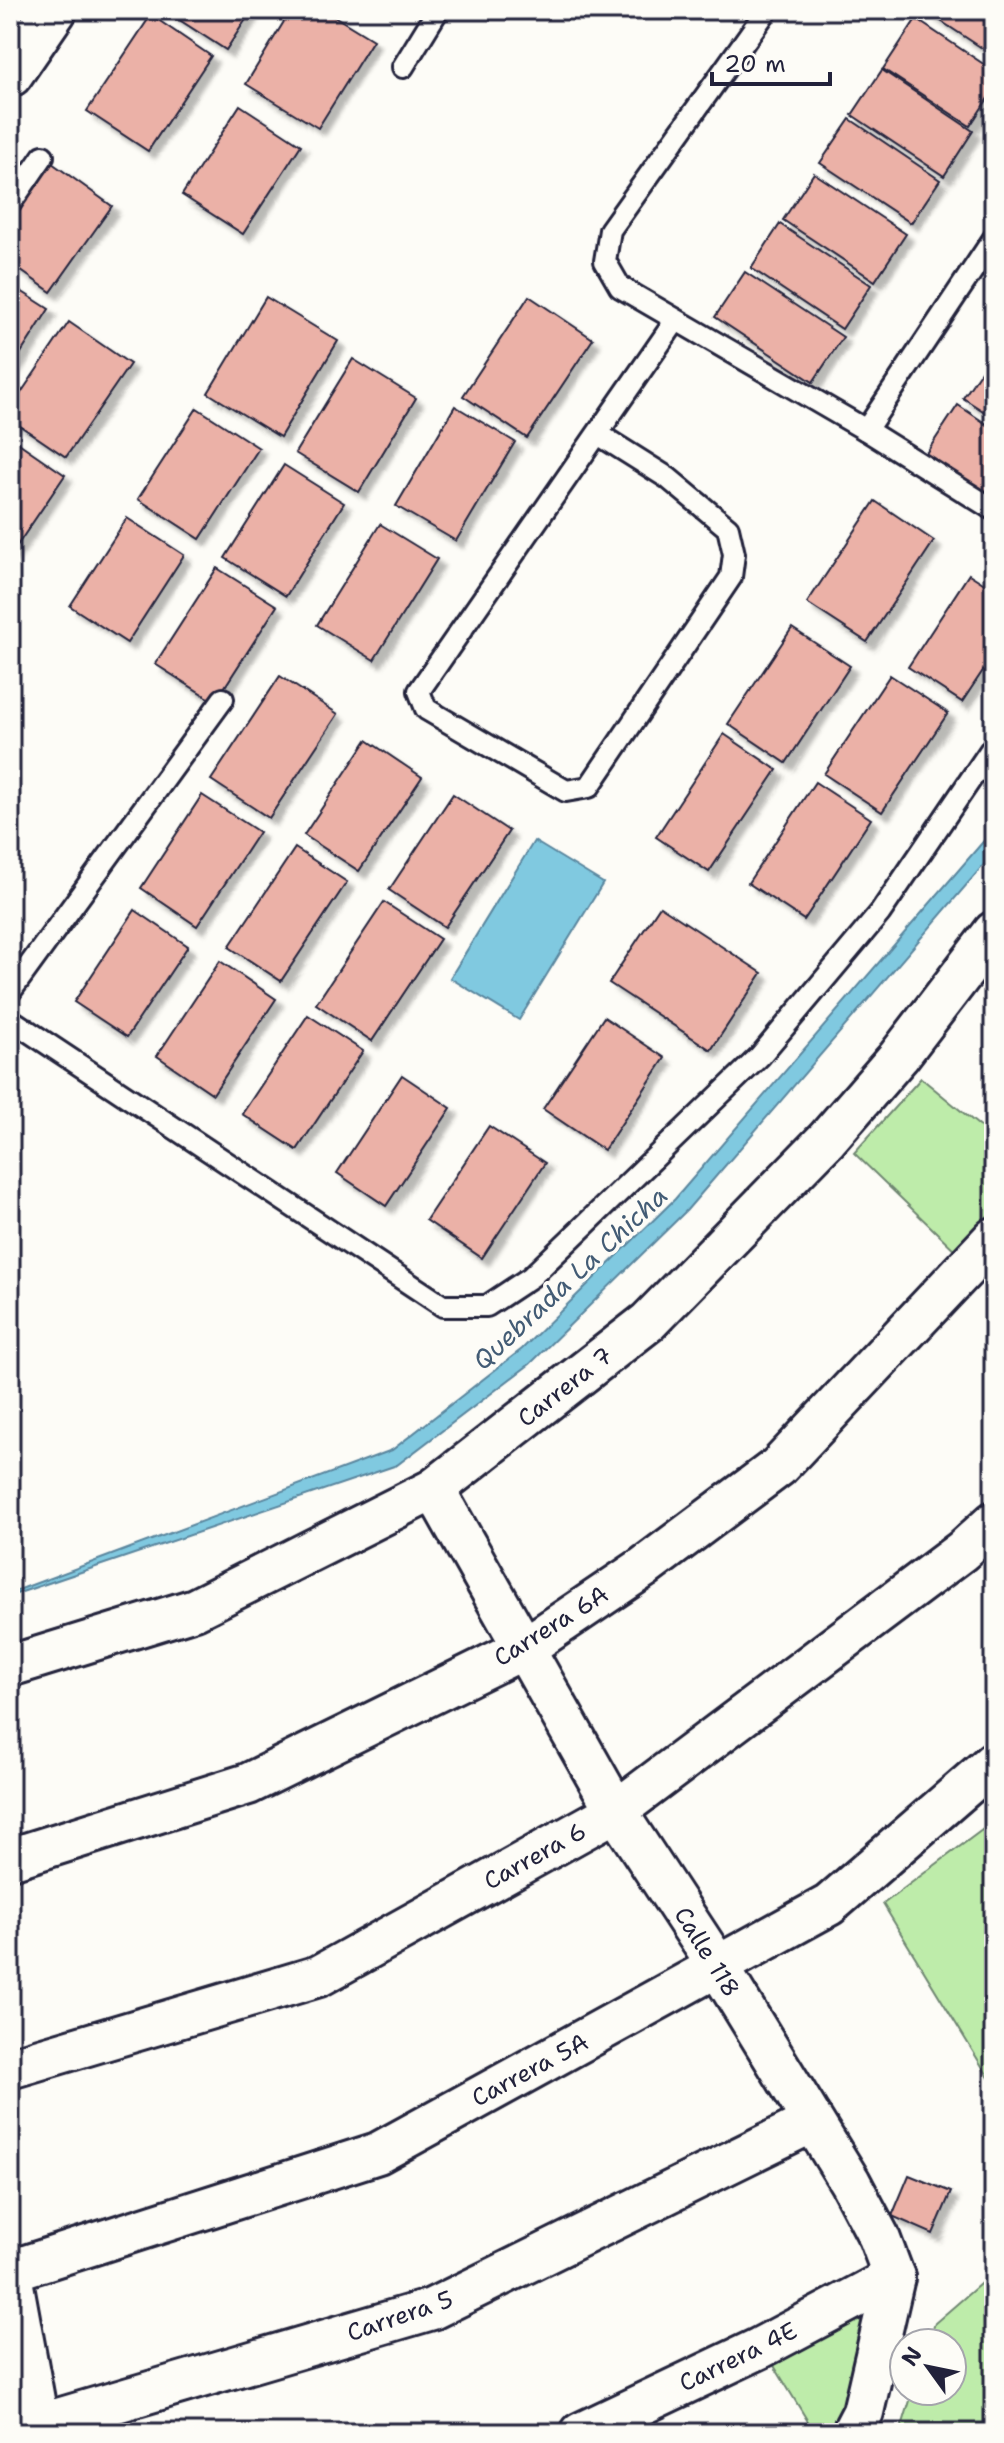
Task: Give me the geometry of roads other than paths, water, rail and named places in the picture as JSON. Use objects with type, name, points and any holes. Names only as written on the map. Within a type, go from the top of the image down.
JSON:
[{"type":"main road","points":[[10,74],[54,10]]},
{"type":"street","name":"Carrera 7","points":[[10,1666],[195,1609],[434,1489],[648,1322],[827,1139],[899,1056],[994,932]]},
{"type":"street","name":"Carrera 6A","points":[[10,1859],[248,1784],[523,1649],[643,1568],[778,1467],[994,1238]]},
{"type":"street","name":"Calle 118","points":[[434,1489],[616,1811],[719,1968],[850,2182],[879,2237],[894,2277]]},
{"type":"street","name":"Carrera 6","points":[[10,2068],[319,1976],[616,1811],[962,1551],[994,1522]]},
{"type":"street","name":"Carrera 5A","points":[[10,2270],[378,2153],[829,1905],[994,1762]]},
{"type":"street","name":"Carrera 5","points":[[29,2429],[432,2309],[812,2122]]},
{"type":"street","points":[[10,2270],[29,2429]]},
{"type":"street","points":[[852,2433],[863,2412],[894,2277]]},
{"type":"street","name":"Carrera 4E","points":[[581,2433],[760,2348],[894,2277]]},
{"type":"lane","points":[[403,67],[438,10]]},
{"type":"lane","points":[[767,10],[610,230],[605,261],[620,287],[866,430],[994,510]]},
{"type":"lane","points":[[10,204],[43,156]]},
{"type":"lane","points":[[866,430],[994,238]]},
{"type":"lane","points":[[598,434],[668,478],[728,528],[734,554],[731,577],[589,787],[566,791],[426,709],[419,691],[676,320]]},
{"type":"lane","points":[[10,992],[223,699]]},
{"type":"lane","points":[[10,1019],[443,1306],[487,1306],[531,1277],[760,1056],[880,913],[994,745]]},
{"type":"water","points":[[994,829],[994,853],[687,1210],[530,1364],[397,1465],[10,1596],[10,1593],[392,1450],[522,1349],[675,1199]]},
{"type":"water","points":[[534,841],[603,883],[519,1020],[450,978]]},
{"type":"water label","name":"Quebrada La Chicha","points":[[570,1278]]}]
